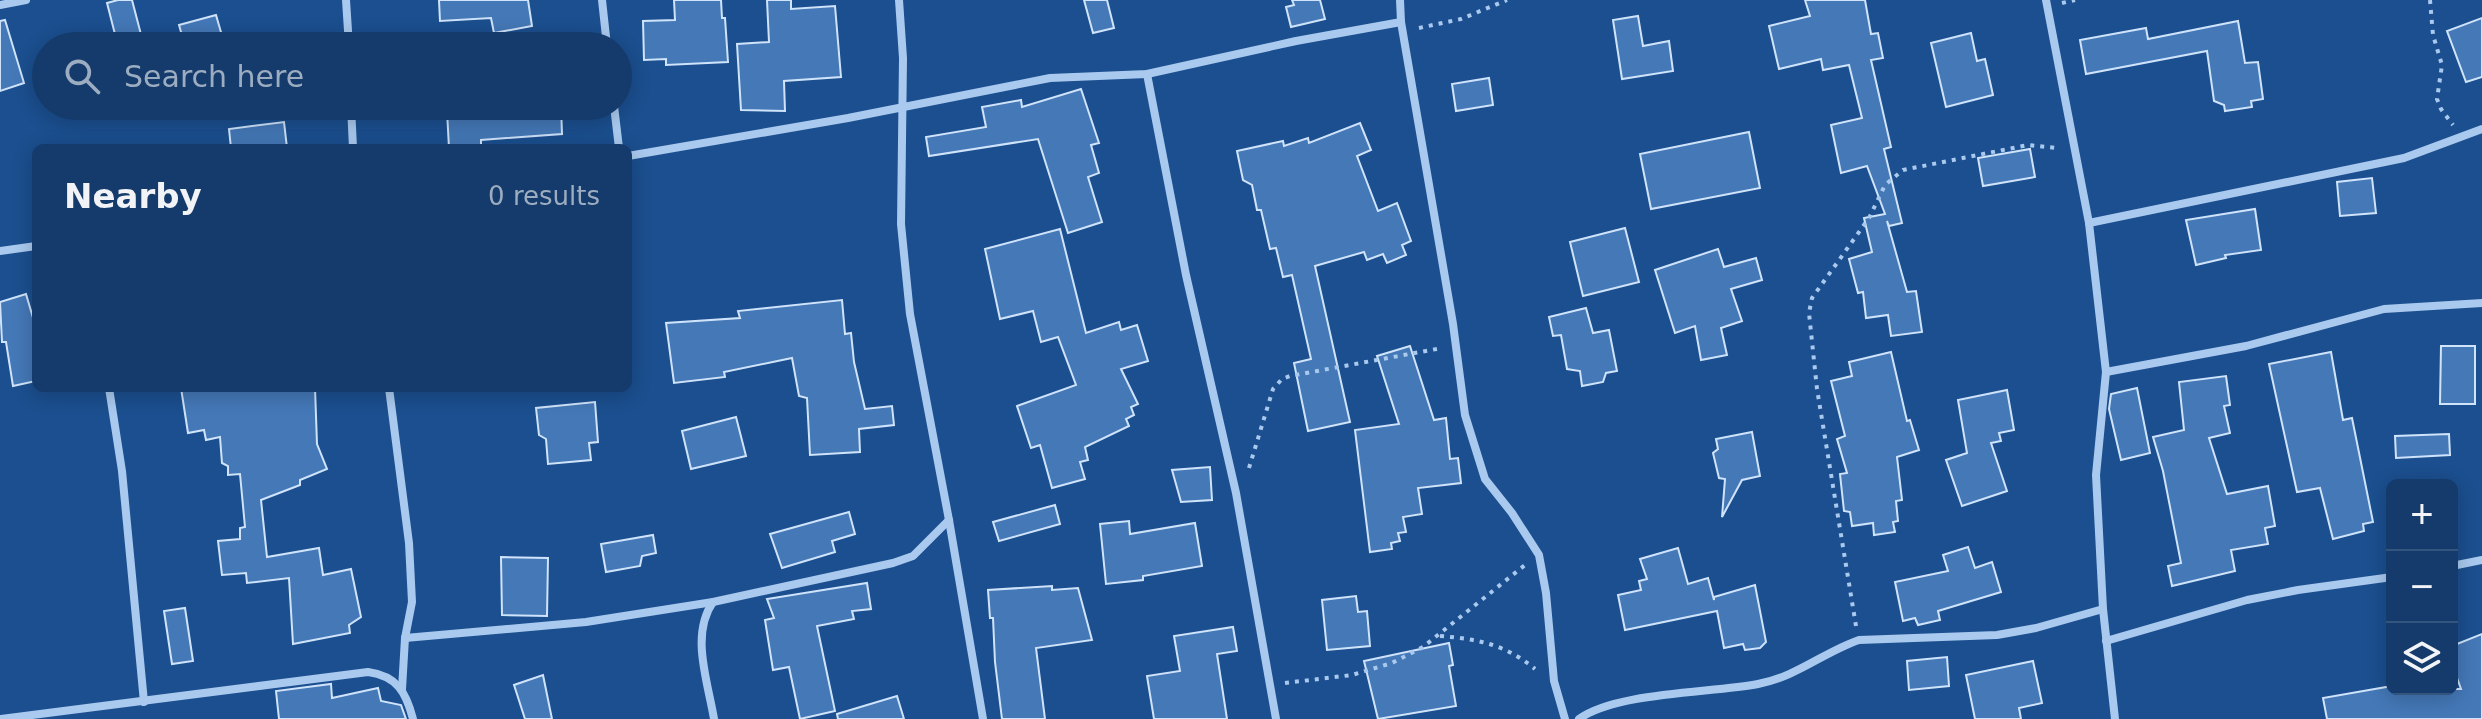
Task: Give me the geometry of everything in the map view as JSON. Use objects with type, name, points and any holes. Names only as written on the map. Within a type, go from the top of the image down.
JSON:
[{"type":"street","points":[[0,5],[26,0]]},
{"type":"street","points":[[346,0],[348,32]]},
{"type":"street","points":[[602,0],[605,32]]},
{"type":"street","points":[[899,0],[903,58],[901,224],[910,314],[983,719]]},
{"type":"street","points":[[1400,0],[1401,26],[1456,345],[1465,415],[1485,479],[1539,555],[1546,593],[1550,652],[1565,719]]},
{"type":"street","points":[[2046,0],[2089,223],[2106,372],[2096,475],[2103,609],[2115,719]]},
{"type":"street","points":[[632,155],[848,118],[1050,78],[1147,74],[1296,41],[1401,26]]},
{"type":"street","points":[[1147,74],[1182,259],[1238,504],[1276,719]]},
{"type":"street","points":[[352,120],[353,144]]},
{"type":"street","points":[[616,120],[619,144]]},
{"type":"street","points":[[2089,223],[2404,158],[2482,129]]},
{"type":"street","points":[[0,251],[32,247]]},
{"type":"street","points":[[2106,372],[2246,346],[2384,309],[2482,303]]},
{"type":"street","points":[[110,392],[122,471],[144,702]]},
{"type":"street","points":[[390,392],[409,543],[412,602],[405,638],[402,689]]},
{"type":"street","points":[[405,638],[586,622],[713,602],[893,563],[913,556],[949,520]]},
{"type":"street","points":[[2458,565],[2482,560]]},
{"type":"street","points":[[2106,641],[2247,600],[2386,578]]},
{"type":"street","points":[[713,602],[703,623],[703,653],[714,719]]},
{"type":"street","points":[[1579,719],[1612,705],[1759,684],[1791,675],[1838,647],[1859,640],[1997,635],[2036,628],[2103,609]]},
{"type":"street","points":[[1,719],[368,672],[393,679],[408,697],[413,719]]},
{"type":"path","points":[[1401,26],[1461,19],[1507,0]]},
{"type":"path","points":[[2430,0],[2433,35],[2442,65],[2437,99],[2462,136]]},
{"type":"path","points":[[1859,640],[1817,389],[1809,322],[1812,298],[1869,218],[1885,185],[1903,170],[2028,145],[2077,151]]},
{"type":"path","points":[[1238,504],[1273,389],[1282,379],[1456,345]]},
{"type":"path","points":[[1270,685],[1352,675],[1392,663],[1423,647],[1539,555]]},
{"type":"path","points":[[1437,636],[1504,647],[1523,658],[1556,686]]},
{"type":"building","points":[[132,0],[140,32],[114,32],[107,3]]},
{"type":"building","points":[[439,0],[528,0],[532,26],[494,32],[491,18],[440,21]]},
{"type":"building","points":[[674,0],[721,0],[728,62],[666,65],[666,59],[644,60],[643,21],[675,20]]},
{"type":"building","points":[[767,0],[791,0],[791,9],[835,6],[841,77],[784,81],[785,111],[741,110],[737,44],[769,42]]},
{"type":"building","points":[[1084,0],[1107,0],[1114,28],[1093,33]]},
{"type":"building","points":[[1292,0],[1320,0],[1325,19],[1291,27],[1286,7],[1294,5]]},
{"type":"building","points":[[1805,0],[1865,0],[1871,34],[1878,33],[1883,58],[1871,60],[1891,147],[1884,149],[1902,223],[1889,226],[1887,221],[1907,292],[1916,291],[1922,332],[1891,336],[1888,315],[1866,318],[1863,292],[1858,293],[1849,259],[1872,252],[1864,218],[1885,214],[1867,166],[1841,173],[1831,125],[1862,118],[1849,65],[1823,70],[1821,59],[1779,69],[1769,26],[1810,16]]},
{"type":"building","points":[[216,15],[221,32],[181,32],[179,25]]},
{"type":"building","points":[[1638,16],[1643,46],[1669,41],[1673,71],[1622,79],[1613,20]]},
{"type":"building","points":[[2482,18],[2482,77],[2466,82],[2447,31]]},
{"type":"building","points":[[5,20],[24,83],[0,91],[0,21]]},
{"type":"building","points":[[2238,21],[2245,63],[2258,62],[2263,99],[2251,101],[2252,107],[2225,111],[2224,105],[2214,101],[2207,51],[2086,74],[2080,40],[2146,28],[2148,39]]},
{"type":"building","points":[[1971,33],[1977,61],[1985,59],[1993,95],[1946,107],[1931,43]]},
{"type":"building","points":[[1489,78],[1493,105],[1456,111],[1452,84]]},
{"type":"building","points":[[1081,89],[1099,143],[1091,145],[1099,173],[1088,177],[1102,222],[1068,233],[1038,139],[929,156],[926,137],[986,127],[982,107],[1021,100],[1022,107]]},
{"type":"building","points":[[447,120],[562,120],[562,134],[481,140],[481,144],[449,144]]},
{"type":"building","points":[[284,122],[287,144],[231,144],[229,129]]},
{"type":"building","points":[[1360,123],[1371,150],[1357,156],[1378,211],[1397,203],[1411,241],[1402,245],[1406,255],[1387,263],[1383,254],[1367,260],[1364,252],[1315,266],[1350,422],[1308,431],[1294,363],[1311,359],[1292,275],[1283,277],[1276,248],[1270,249],[1261,210],[1257,210],[1252,185],[1243,180],[1237,151],[1283,141],[1284,146],[1308,138],[1309,143]]},
{"type":"building","points":[[1749,132],[1760,188],[1651,209],[1640,154]]},
{"type":"building","points":[[2030,149],[2035,177],[1983,186],[1978,158]]},
{"type":"building","points":[[2372,178],[2376,213],[2340,216],[2337,182]]},
{"type":"building","points":[[2255,209],[2261,250],[2225,255],[2226,258],[2196,265],[2186,220]]},
{"type":"building","points":[[1625,228],[1639,282],[1583,296],[1570,242]]},
{"type":"building","points":[[1060,229],[1086,333],[1119,322],[1121,330],[1137,325],[1148,361],[1121,369],[1138,404],[1131,407],[1134,415],[1126,419],[1129,426],[1085,447],[1088,460],[1080,462],[1085,479],[1052,488],[1040,445],[1031,448],[1017,406],[1076,385],[1058,337],[1041,342],[1033,311],[1000,319],[985,249]]},
{"type":"building","points":[[1718,249],[1724,267],[1756,258],[1762,280],[1731,289],[1742,321],[1721,328],[1727,355],[1701,360],[1695,326],[1675,333],[1655,270]]},
{"type":"building","points":[[26,294],[32,314],[32,382],[13,386],[6,342],[2,342],[0,302]]},
{"type":"building","points":[[842,300],[845,334],[851,333],[865,409],[892,406],[894,425],[859,429],[860,452],[810,455],[807,398],[799,396],[792,358],[724,372],[725,377],[674,383],[666,323],[740,318],[738,311]]},
{"type":"building","points":[[1586,308],[1593,333],[1609,330],[1617,371],[1606,373],[1603,382],[1582,386],[1580,371],[1567,369],[1561,335],[1553,336],[1549,317]]},
{"type":"building","points":[[1410,346],[1434,420],[1446,418],[1450,459],[1458,458],[1461,483],[1418,488],[1422,514],[1403,517],[1406,532],[1398,533],[1400,541],[1391,543],[1392,549],[1370,552],[1355,430],[1399,424],[1377,356]]},
{"type":"building","points":[[2441,346],[2475,346],[2475,404],[2440,404]]},
{"type":"building","points":[[1891,352],[1907,421],[1910,420],[1919,450],[1897,457],[1902,500],[1896,501],[1898,521],[1893,522],[1895,532],[1874,535],[1873,523],[1852,526],[1850,512],[1844,511],[1840,474],[1847,473],[1837,439],[1845,436],[1831,381],[1852,376],[1849,362]]},
{"type":"building","points":[[2331,352],[2343,420],[2352,418],[2373,522],[2363,524],[2364,531],[2333,539],[2320,488],[2297,492],[2269,364]]},
{"type":"building","points":[[2226,376],[2230,405],[2224,406],[2230,433],[2209,438],[2227,494],[2268,486],[2275,526],[2265,528],[2268,544],[2231,550],[2235,571],[2172,586],[2168,566],[2181,563],[2153,437],[2184,430],[2179,382]]},
{"type":"building","points":[[2137,388],[2150,453],[2121,460],[2109,409],[2111,394]]},
{"type":"building","points":[[2007,390],[2014,430],[1999,433],[2001,441],[1991,443],[2007,491],[1962,506],[1946,460],[1967,453],[1958,400]]},
{"type":"building","points":[[182,392],[315,392],[317,444],[327,469],[300,480],[300,485],[261,500],[267,557],[319,548],[323,575],[351,569],[361,617],[349,625],[350,633],[293,644],[289,578],[247,583],[246,573],[222,575],[218,541],[240,539],[240,528],[245,527],[240,474],[228,475],[228,466],[222,463],[220,437],[206,440],[204,430],[188,433]]},
{"type":"building","points":[[595,402],[598,442],[589,443],[591,460],[548,464],[546,439],[539,435],[536,408]]},
{"type":"building","points":[[736,417],[746,456],[691,469],[682,431]]},
{"type":"building","points":[[1752,432],[1760,476],[1742,480],[1722,517],[1725,479],[1719,478],[1713,453],[1718,449],[1716,439]]},
{"type":"building","points":[[2449,434],[2450,455],[2396,458],[2395,436]]},
{"type":"building","points":[[1210,467],[1212,500],[1181,502],[1172,470]]},
{"type":"building","points":[[1055,505],[1060,524],[999,541],[993,522]]},
{"type":"building","points":[[849,512],[855,534],[832,541],[835,552],[782,568],[770,534]]},
{"type":"building","points":[[1129,521],[1130,534],[1195,523],[1202,566],[1143,576],[1143,580],[1106,584],[1100,524]]},
{"type":"building","points":[[653,535],[656,553],[642,556],[640,566],[606,572],[601,544]]},
{"type":"building","points":[[1968,547],[1975,568],[1992,562],[2001,592],[1938,611],[1940,620],[1918,625],[1915,618],[1903,621],[1895,582],[1948,571],[1943,555]]},
{"type":"building","points":[[1678,548],[1688,584],[1708,578],[1714,600],[1714,597],[1755,585],[1766,642],[1760,648],[1745,650],[1743,644],[1724,648],[1717,611],[1625,630],[1618,595],[1641,590],[1639,581],[1647,579],[1640,559]]},
{"type":"building","points":[[501,557],[548,558],[547,616],[502,615]]},
{"type":"building","points":[[867,583],[871,609],[852,611],[854,619],[817,626],[835,711],[800,719],[789,667],[773,670],[765,620],[774,618],[767,599]]},
{"type":"building","points":[[1052,586],[1052,590],[1078,588],[1092,640],[1036,648],[1045,719],[1002,719],[988,590]]},
{"type":"building","points":[[1356,596],[1358,612],[1367,611],[1370,646],[1327,650],[1322,600]]},
{"type":"building","points":[[185,608],[193,661],[172,664],[164,611]]},
{"type":"building","points":[[1233,627],[1237,651],[1217,654],[1227,719],[1154,719],[1147,676],[1180,671],[1174,636]]},
{"type":"building","points":[[2482,634],[2482,719],[2327,719],[2323,698],[2386,687],[2386,695],[2458,695],[2458,689],[2461,689],[2458,681],[2458,644]]},
{"type":"building","points":[[1449,643],[1453,665],[1449,666],[1456,706],[1378,719],[1364,661]]},
{"type":"building","points":[[1947,657],[1949,686],[1909,690],[1907,661]]},
{"type":"building","points":[[2033,661],[2042,703],[2019,708],[2021,719],[1975,719],[1966,675]]},
{"type":"building","points":[[543,675],[552,719],[525,719],[514,685]]},
{"type":"building","points":[[331,684],[332,698],[378,688],[381,701],[401,705],[406,719],[279,719],[276,691]]},
{"type":"building","points":[[897,696],[904,719],[838,719],[837,714]]}]
